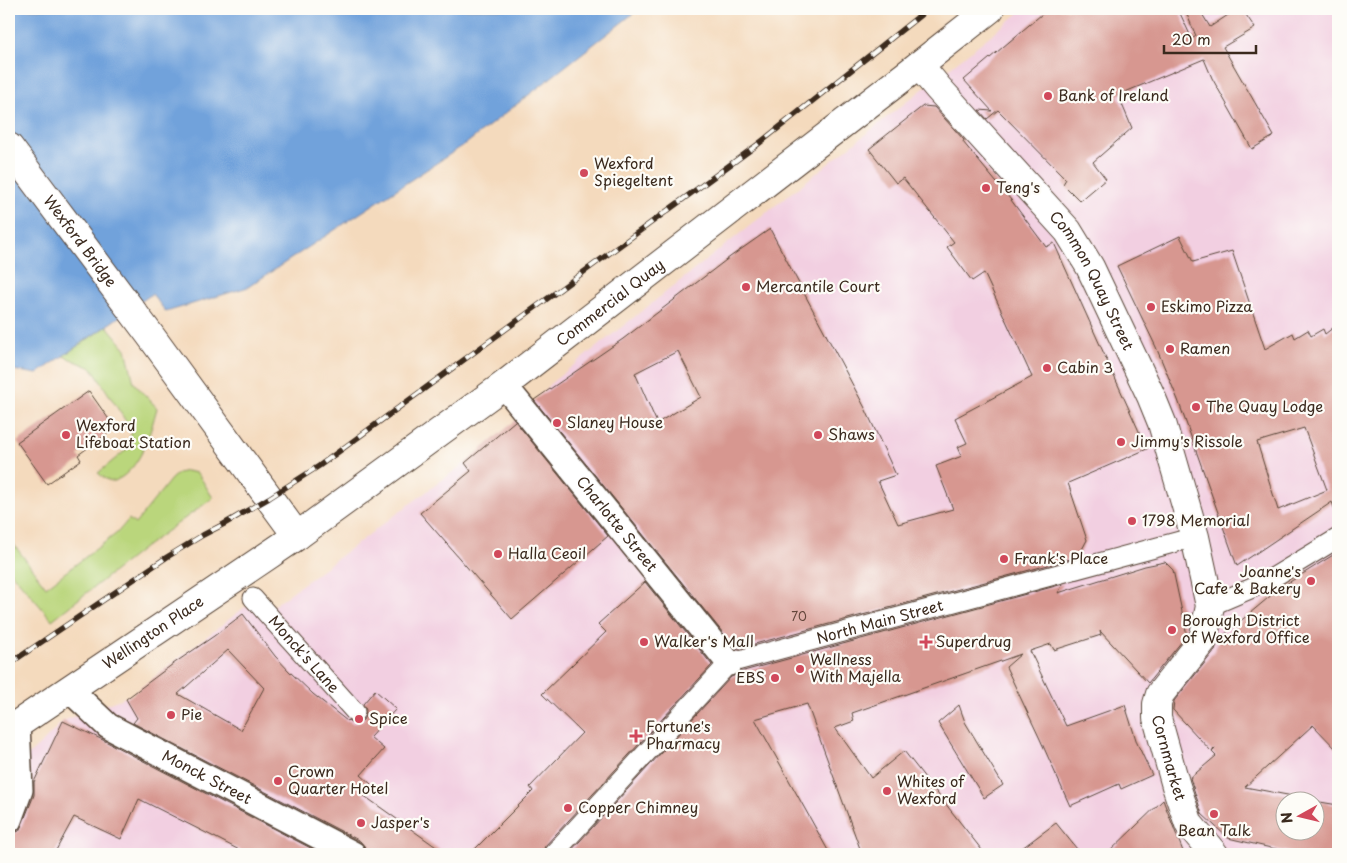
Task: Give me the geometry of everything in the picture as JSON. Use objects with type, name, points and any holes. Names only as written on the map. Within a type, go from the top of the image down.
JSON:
[{"type":"main road","name":"Commercial Quay","points":[[297,536],[504,386],[990,9]]},
{"type":"main road","name":"Common Quay Street","points":[[919,65],[1068,231],[1090,266],[1162,422],[1195,537],[1210,606]]},
{"type":"main road","name":"Wexford Bridge","points":[[9,147],[297,536]]},
{"type":"main road","name":"Wellington Place","points":[[13,727],[297,536]]},
{"type":"main road","name":"Cornmarket","points":[[1210,606],[1203,640],[1160,694],[1157,704],[1157,718],[1189,824],[1214,854]]},
{"type":"street","name":"Charlotte Street","points":[[504,386],[729,664]]},
{"type":"street","name":"North Main Street","points":[[729,664],[1195,537]]},
{"type":"street","points":[[1210,606],[1264,583],[1338,538]]},
{"type":"street","name":"Monck's Lane","points":[[253,598],[355,712]]},
{"type":"street","points":[[553,854],[729,664]]},
{"type":"street","name":"Monck Street","points":[[69,689],[108,726],[353,854]]},
{"type":"street","points":[[9,820],[20,790],[13,727]]},
{"type":"shaded area","points":[[1024,9],[1338,9],[1338,854],[9,854],[9,773],[63,721],[131,695],[245,607],[272,607],[465,463],[513,423],[551,383]]},
{"type":"green space","points":[[107,326],[126,349],[134,383],[157,408],[145,446],[140,455],[129,471],[115,481],[108,480],[98,473],[126,450],[132,431],[92,368],[63,356]]},
{"type":"green space","points":[[186,471],[197,473],[213,498],[145,547],[52,620],[9,570],[9,538],[46,587],[117,533],[129,519],[135,524],[171,479],[178,473]]},
{"type":"water","points":[[9,9],[639,9],[467,143],[248,287],[166,312],[152,294],[37,374],[13,370],[9,372]]},
{"type":"building","points":[[1048,9],[1178,9],[1192,39],[1196,36],[1185,10],[1199,9],[1210,27],[1237,9],[1242,9],[1255,28],[1223,47],[1274,136],[1252,149],[1212,78],[1204,59],[1118,95],[1132,128],[1093,162],[1106,179],[1080,201],[1063,184],[1066,179],[998,110],[987,119],[979,110],[992,111],[964,80]]},
{"type":"building","points":[[923,106],[934,107],[964,140],[963,142],[1011,200],[1046,247],[1054,243],[1147,449],[1068,483],[1087,540],[1078,557],[736,649],[534,400],[623,339],[730,257],[770,229],[865,408],[896,475],[878,481],[898,524],[953,509],[936,466],[962,456],[958,447],[967,443],[955,418],[1032,377],[984,273],[972,281],[947,247],[954,242],[903,178],[896,183],[869,149]],"holes":[[[678,351],[701,397],[657,423],[635,373]]]},
{"type":"building","points":[[1180,236],[1193,262],[1232,251],[1265,349],[1293,333],[1295,338],[1308,330],[1311,336],[1323,329],[1325,334],[1338,324],[1338,512],[1336,513],[1332,502],[1237,566],[1178,400],[1156,347],[1117,266]],"holes":[[[1304,428],[1327,490],[1278,510],[1257,442]]]},
{"type":"building","name":"Wexford Lifeboat Station","points":[[89,391],[115,428],[78,455],[81,460],[47,484],[17,442]]},
{"type":"building","points":[[515,421],[608,536],[512,619],[420,513],[471,471],[465,463]]},
{"type":"building","points":[[1338,552],[1338,751],[1313,725],[1245,787],[1274,792],[1274,840],[1324,840],[1324,803],[1338,805],[1338,854],[1297,854],[1228,838],[1202,814],[1190,778],[1216,756],[1212,752],[1216,748],[1211,751],[1173,710],[1174,701],[1215,650],[1219,639],[1280,588]]},
{"type":"building","points":[[1165,562],[1173,570],[1187,635],[1148,683],[1100,631],[1101,635],[1054,650],[1051,644],[1030,651],[1066,726],[1125,705],[1137,743],[1152,775],[1121,789],[1119,784],[1070,806],[1006,667],[1021,654],[852,713],[854,721],[835,728],[871,778],[904,751],[985,854],[862,854],[807,704],[755,719],[830,854],[568,854],[731,677],[740,672],[1063,584],[1058,593],[1145,566]]},
{"type":"building","points":[[645,582],[712,665],[545,846],[542,854],[470,854],[533,791],[530,787],[582,733],[542,694],[606,632],[598,624]]},
{"type":"building","points":[[243,614],[289,671],[313,694],[347,721],[357,723],[363,720],[366,710],[363,704],[375,690],[396,709],[370,737],[384,749],[361,775],[371,784],[363,795],[446,854],[367,854],[365,847],[360,841],[133,723],[137,718],[126,699]],"holes":[[[228,650],[264,688],[241,730],[178,694]]]},
{"type":"building","points":[[959,705],[965,722],[1003,785],[984,798],[938,723]]},
{"type":"building","points":[[63,721],[322,854],[247,854],[139,799],[121,839],[74,817],[54,854],[32,854],[9,847],[12,834],[19,831],[22,825],[34,795],[34,782]]},
{"type":"building","points":[[1163,800],[1184,854],[1107,854]]},
{"type":"building","points":[[1056,823],[1081,854],[1014,854]]},
{"type":"railway","points":[[9,664],[167,557],[269,498],[319,466],[757,145],[928,9]]},
{"type":"place","name":"Bank of Ireland","points":[[1048,96]]},
{"type":"place","name":"Wexford Spiegeltent","points":[[584,173]]},
{"type":"place","name":"Teng's","points":[[986,188]]},
{"type":"place","name":"Mercantile Court","points":[[746,287]]},
{"type":"place","name":"Eskimo Pizza","points":[[1151,307]]},
{"type":"place","name":"Ramen","points":[[1170,349]]},
{"type":"place","name":"Cabin 3","points":[[1047,368]]},
{"type":"place","name":"The Quay Lodge","points":[[1196,407]]},
{"type":"place","name":"Slaney House","points":[[557,423]]},
{"type":"place","name":"Wexford Lifeboat Station","points":[[66,435]]},
{"type":"place","name":"Shaws","points":[[818,435]]},
{"type":"place","name":"Jimmy's Rissole","points":[[1121,442]]},
{"type":"place","name":"1798 Memorial","points":[[1132,521]]},
{"type":"place","name":"Halla Ceoil","points":[[498,554]]},
{"type":"place","name":"Frank's Place","points":[[1004,559]]},
{"type":"place","name":"Joanne's Cafe & Bakery","points":[[1311,581]]},
{"type":"place","name":"Borough District of Wexford Office","points":[[1172,630]]},
{"type":"place","name":"Walker's Mall","points":[[644,642]]},
{"type":"place","name":"Superdrug","points":[[926,642]]},
{"type":"place","name":"Wellness With Majella","points":[[800,669]]},
{"type":"place","name":"EBS","points":[[775,678]]},
{"type":"place","name":"Pie","points":[[171,715]]},
{"type":"place","name":"Spice","points":[[359,719]]},
{"type":"place","name":"Fortune's Pharmacy","points":[[636,736]]},
{"type":"place","name":"Crown Quarter Hotel","points":[[278,781]]},
{"type":"place","name":"Whites of Wexford","points":[[887,791]]},
{"type":"place","name":"Copper Chimney","points":[[568,808]]},
{"type":"place","name":"Bean Talk","points":[[1214,814]]},
{"type":"place","name":"Jasper's","points":[[361,823]]}]
